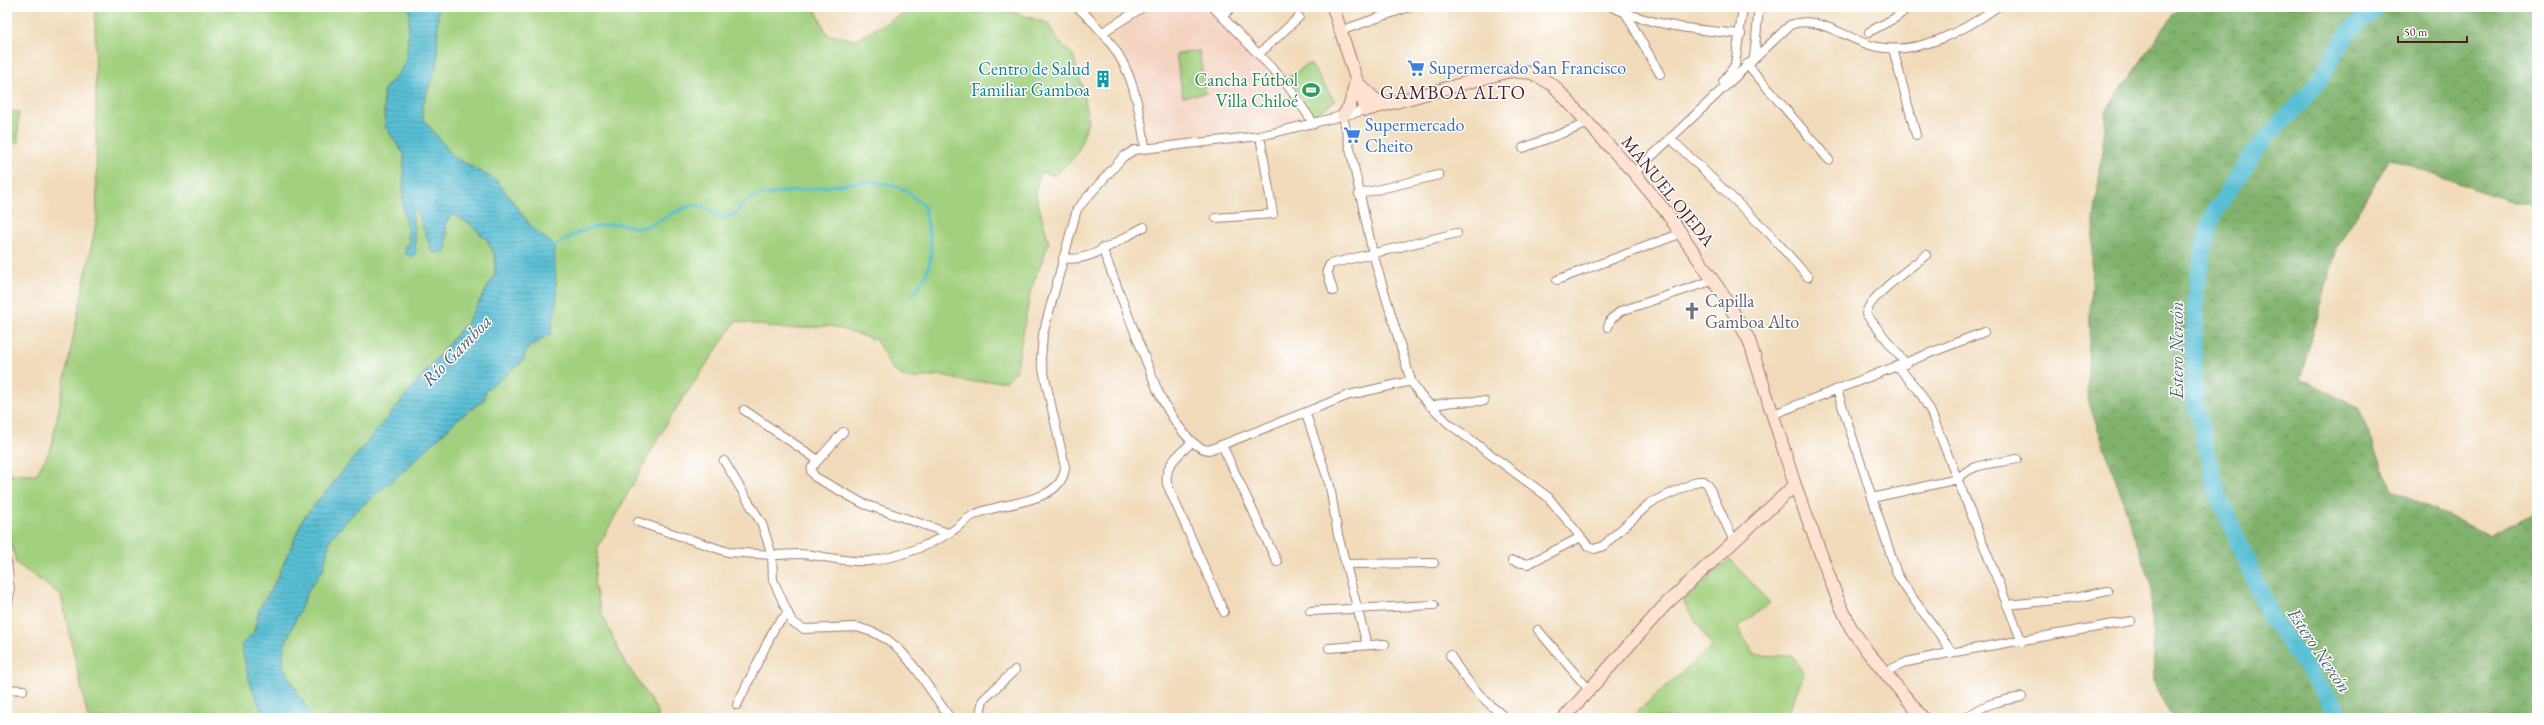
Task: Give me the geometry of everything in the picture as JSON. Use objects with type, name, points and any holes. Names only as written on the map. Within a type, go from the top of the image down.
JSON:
[{"type":"street","points":[[1077,7],[1103,32],[1131,77],[1139,101],[1145,147]]},
{"type":"street","points":[[1103,32],[1143,7]]},
{"type":"street","points":[[1213,7],[1286,83],[1314,124]]},
{"type":"street","points":[[1223,16],[1232,7]]},
{"type":"street","points":[[638,522],[728,552],[772,555],[800,554],[837,560],[870,561],[908,552],[948,533],[973,515],[1033,500],[1058,484],[1064,476],[1065,468],[1041,360],[1043,334],[1056,294],[1063,258],[1077,209],[1128,153],[1145,147],[1260,136],[1314,124],[1366,110],[1333,7]]},
{"type":"street","points":[[1340,31],[1409,7]]},
{"type":"street","points":[[1612,7],[1626,14],[1691,30],[1741,34]]},
{"type":"street","points":[[1713,96],[1735,65],[1741,34],[1743,7]]},
{"type":"street","points":[[1754,58],[1759,7]]},
{"type":"street","points":[[1869,32],[1895,18],[1908,7]]},
{"type":"street","points":[[1976,16],[1991,7]]},
{"type":"street","points":[[1634,173],[1747,64],[1784,30],[1797,22],[1814,22],[1872,46],[1893,48],[1936,41],[1966,27],[1997,7]]},
{"type":"street","points":[[1626,14],[1660,74]]},
{"type":"street","points":[[1259,54],[1299,16]]},
{"type":"street","points":[[1893,48],[1916,135]]},
{"type":"street","points":[[1747,64],[1829,160]]},
{"type":"street","name":"MANUEL OJEDA","points":[[1366,110],[1396,103],[1500,73],[1519,71],[1540,76],[1554,85],[1634,173],[1682,233],[1714,280],[1749,340],[1774,414],[1795,485],[1838,600],[1851,628],[1923,718]]},
{"type":"street","points":[[1356,81],[1376,100],[1396,103]]},
{"type":"street","points":[[1356,81],[1350,105],[1343,116],[1359,194],[1373,254],[1411,380],[1430,406],[1464,436],[1548,497],[1588,546],[1595,549],[1603,546],[1650,504],[1698,481],[1704,481],[1708,485],[1734,541]]},
{"type":"street","points":[[1523,148],[1589,124]]},
{"type":"street","points":[[1216,218],[1273,214],[1260,136]]},
{"type":"street","points":[[1670,138],[1769,233],[1808,277]]},
{"type":"street","points":[[1359,194],[1439,175]]},
{"type":"street","points":[[1063,258],[1077,259],[1144,227]]},
{"type":"street","points":[[1333,291],[1327,270],[1330,264],[1457,233]]},
{"type":"street","points":[[1557,280],[1682,233]]},
{"type":"street","points":[[1102,248],[1157,389],[1168,410],[1192,442],[1205,450],[1306,414],[1349,395],[1411,380]]},
{"type":"street","points":[[1906,364],[1866,314],[1867,309],[1883,291],[1926,255]]},
{"type":"street","points":[[1608,327],[1611,319],[1621,312],[1714,280]]},
{"type":"street","points":[[1774,414],[1906,364],[1984,332]]},
{"type":"street","points":[[1898,367],[1918,391],[1930,410],[2022,642]]},
{"type":"street","points":[[1838,390],[1897,574],[1907,592],[1933,623],[1952,653]]},
{"type":"street","points":[[1430,406],[1452,402],[1484,401]]},
{"type":"street","points":[[744,410],[818,460]]},
{"type":"street","points":[[1306,414],[1330,486],[1346,564],[1367,645]]},
{"type":"street","points":[[843,432],[818,460],[811,471],[823,483],[864,504],[948,533]]},
{"type":"street","points":[[1192,442],[1168,466],[1167,480],[1224,612]]},
{"type":"street","points":[[1222,445],[1277,562]]},
{"type":"street","points":[[1872,498],[1958,479],[1965,470],[1974,466],[2017,460]]},
{"type":"street","points":[[724,462],[762,524],[772,555],[773,580],[792,622],[804,629],[857,627],[875,633],[888,640],[901,651],[916,669],[950,718]]},
{"type":"street","points":[[1564,718],[1590,691],[1664,605],[1795,485]]},
{"type":"street","points":[[1512,561],[1528,564],[1581,537]]},
{"type":"street","points":[[7,561],[10,592],[7,608]]},
{"type":"street","points":[[1346,564],[1434,563]]},
{"type":"street","points":[[2007,605],[2074,598],[2108,591]]},
{"type":"street","points":[[1310,611],[1434,605]]},
{"type":"street","points":[[737,705],[775,627],[788,613]]},
{"type":"street","points":[[1885,672],[1907,662],[2130,621]]},
{"type":"street","points":[[1538,630],[1590,691]]},
{"type":"street","points":[[1329,648],[1384,644]]},
{"type":"street","points":[[1450,655],[1470,686],[1486,702],[1506,718]]},
{"type":"street","points":[[979,718],[983,700],[1015,670]]},
{"type":"street","points":[[7,689],[23,690]]},
{"type":"street","points":[[1966,718],[1980,707],[1992,702],[2022,697]]},
{"type":"shaded area","points":[[1155,7],[1203,7],[1276,81],[1297,118],[1293,123],[1151,142],[1142,91],[1133,67],[1111,34]]},
{"type":"green space","points":[[95,7],[410,7],[407,57],[400,72],[383,91],[385,126],[404,155],[403,205],[412,257],[414,230],[412,210],[417,209],[432,252],[448,238],[445,224],[451,214],[469,223],[487,240],[495,256],[495,275],[467,322],[303,519],[278,577],[259,610],[254,632],[241,645],[265,718],[88,718],[61,595],[16,563],[7,526],[7,474],[36,475],[51,448],[97,218]]},
{"type":"green space","points":[[438,7],[814,7],[827,34],[855,40],[915,7],[997,7],[1048,23],[1058,41],[1073,55],[1083,90],[1088,122],[1077,154],[1055,176],[1041,172],[1035,192],[1049,243],[1031,289],[1016,371],[1007,381],[965,382],[942,375],[908,379],[893,370],[876,340],[831,326],[785,329],[736,321],[669,419],[598,547],[594,584],[602,614],[622,657],[658,712],[658,718],[312,718],[283,667],[284,646],[309,589],[323,570],[330,539],[356,511],[408,467],[459,418],[484,400],[486,390],[522,362],[527,349],[551,333],[554,246],[533,229],[497,181],[454,157],[423,119],[422,107],[437,64]]},
{"type":"green space","points":[[2184,7],[2537,7],[2537,203],[2513,203],[2390,158],[2337,248],[2300,379],[2358,407],[2392,490],[2489,535],[2537,512],[2537,718],[2172,718],[2154,681],[2151,582],[2087,397],[2093,231],[2107,109],[2174,14]]},
{"type":"green space","points":[[1199,51],[1206,93],[1183,97],[1176,54]]},
{"type":"green space","name":"Cancha Fútbol Villa Chiloé","points":[[1310,63],[1335,101],[1312,116],[1287,78]]},
{"type":"green space","points":[[7,112],[19,112],[18,143],[7,143]]},
{"type":"green space","points":[[1730,559],[1770,603],[1738,627],[1754,655],[1793,656],[1804,675],[1785,718],[1630,718],[1712,646],[1683,601]]},
{"type":"water","name":"Río Gamboa","points":[[410,7],[438,7],[437,64],[422,107],[423,119],[454,157],[497,181],[533,229],[554,245],[557,300],[551,333],[527,349],[522,362],[486,390],[484,400],[459,418],[408,467],[356,511],[330,539],[323,570],[309,589],[284,646],[283,667],[312,718],[265,718],[250,684],[241,645],[254,632],[259,610],[278,577],[303,519],[467,322],[495,275],[495,256],[487,240],[469,223],[452,214],[445,224],[447,250],[439,253],[432,252],[417,210],[412,211],[416,252],[412,257],[405,254],[406,246],[409,244],[403,205],[404,155],[385,126],[383,91],[400,72],[407,57]]},
{"type":"waterway","name":"Estero Nercón","points":[[2342,718],[2272,619],[2217,493],[2195,402],[2193,366],[2197,281],[2210,219],[2257,148],[2314,88],[2349,31],[2378,7]]},
{"type":"waterway","points":[[552,247],[575,234],[591,228],[608,224],[643,227],[691,206],[701,206],[711,210],[722,219],[736,213],[743,203],[755,196],[861,182],[885,183],[906,190],[924,206],[931,243],[930,263],[927,273],[912,295]]},
{"type":"place","name":"Supermercado San Francisco","points":[[1416,68]]},
{"type":"place","name":"Centro de Salud Familiar Gamboa","points":[[1103,79]]},
{"type":"place","name":"Cancha Fútbol Villa Chiloé","points":[[1311,90]]},
{"type":"place","name":"Supermercado Cheito","points":[[1352,135]]},
{"type":"place","name":"Capilla Gamboa Alto","points":[[1692,311]]},
{"type":"district","name":"GAMBOA ALTO","points":[[1453,92]]}]
